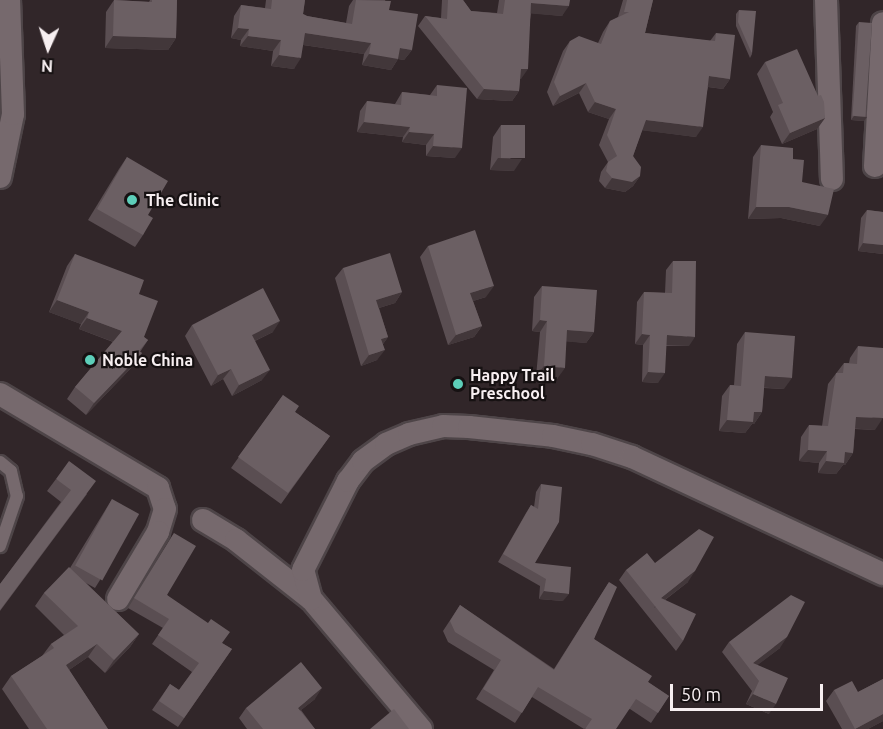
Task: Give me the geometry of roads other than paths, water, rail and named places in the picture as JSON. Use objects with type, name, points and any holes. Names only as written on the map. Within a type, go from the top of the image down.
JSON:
[{"type":"street","points":[[0,177],[13,114],[9,0]]},
{"type":"street","points":[[826,0],[832,178]]},
{"type":"street","points":[[875,166],[883,23]]},
{"type":"street","points":[[0,394],[158,488],[165,509],[158,531],[118,599]]},
{"type":"street","points":[[311,599],[303,570],[307,555],[363,461],[393,441],[443,426],[553,436],[632,457],[883,574]]},
{"type":"street","points":[[203,520],[236,540],[311,599],[421,729]]},
{"type":"lane","points":[[0,462],[11,471],[17,496],[0,546]]},
{"type":"place","name":"The Clinic","points":[[132,200]]},
{"type":"place","name":"Noble China","points":[[90,360]]},
{"type":"place","name":"Happy Trail Preschool","points":[[458,384]]}]
